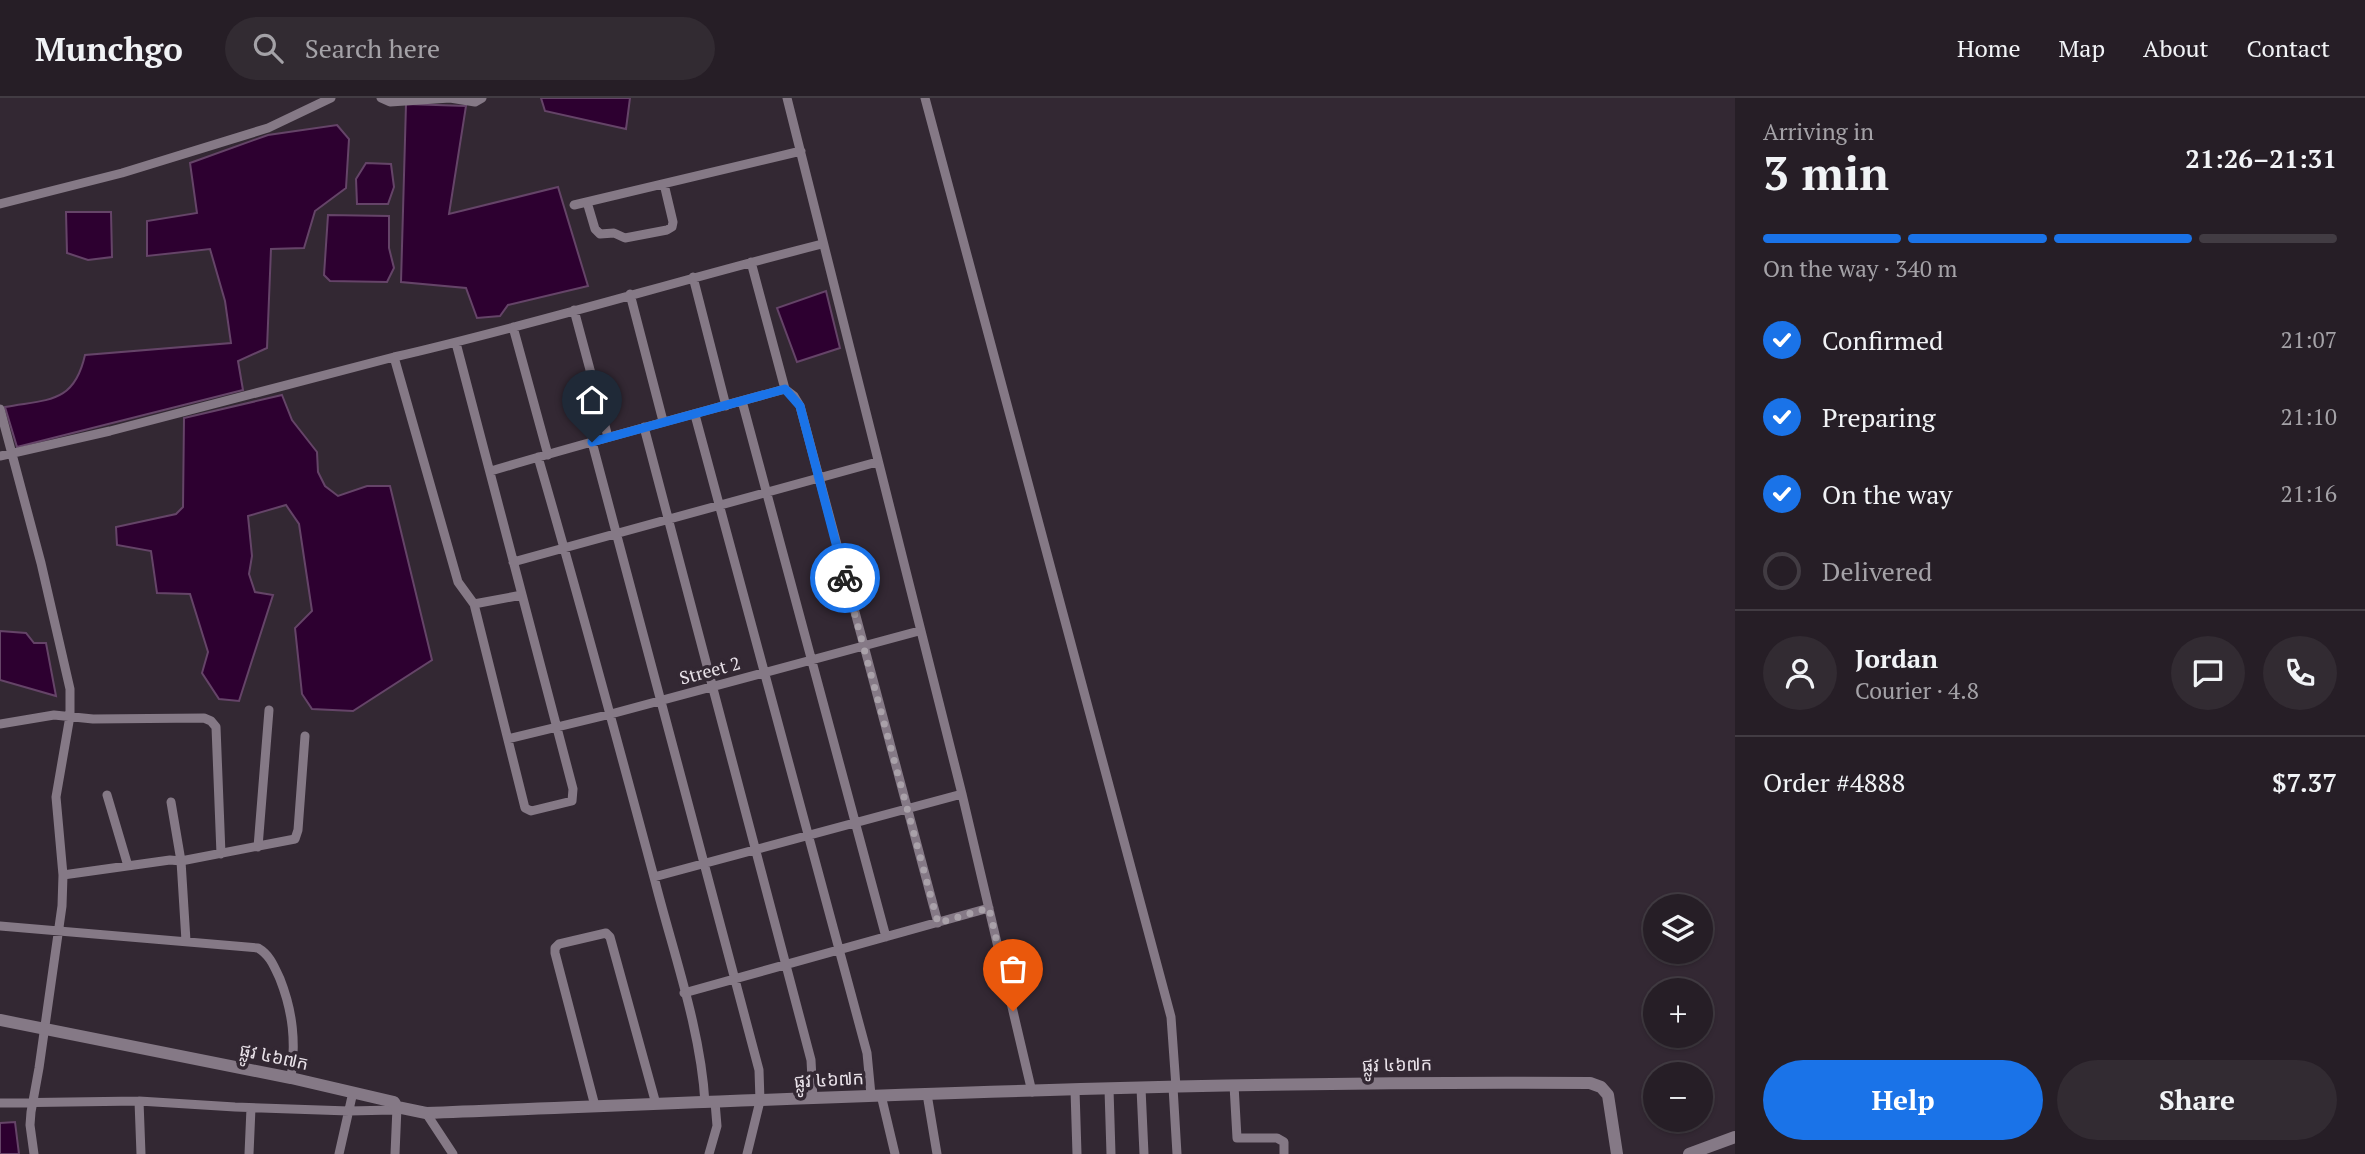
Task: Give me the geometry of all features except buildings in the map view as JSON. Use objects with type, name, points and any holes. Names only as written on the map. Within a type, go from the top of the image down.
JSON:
[{"type":"street","points":[[0,204],[122,173],[268,128],[331,98]]},
{"type":"street","points":[[381,98],[390,102],[450,98],[475,102],[482,98]]},
{"type":"street","points":[[787,98],[961,794],[1032,1092]]},
{"type":"street","points":[[925,98],[1171,1017],[1177,1154]]},
{"type":"street","points":[[574,205],[801,151]]},
{"type":"street","points":[[587,202],[595,229],[600,234],[614,233],[625,239],[667,230],[672,228],[673,222],[664,184]]},
{"type":"street","points":[[0,456],[110,431],[456,343],[822,244]]},
{"type":"street","points":[[751,262],[785,389],[800,406],[938,923]]},
{"type":"street","points":[[693,277],[726,406]]},
{"type":"street","points":[[630,294],[663,421]]},
{"type":"street","points":[[574,310],[608,437]]},
{"type":"street","points":[[513,327],[548,454]]},
{"type":"street","points":[[394,357],[458,582],[474,604],[525,808],[531,811],[572,800],[573,789],[456,343]]},
{"type":"street","points":[[491,471],[785,389]]},
{"type":"street","points":[[742,401],[886,937]]},
{"type":"street","points":[[1,415],[41,563],[70,689],[70,716],[56,797],[63,875],[60,932],[30,1125],[34,1154]]},
{"type":"street","points":[[695,415],[867,1053],[876,1095],[895,1154]]},
{"type":"street","points":[[644,427],[811,1060],[813,1099]]},
{"type":"street","points":[[592,442],[759,1070],[760,1101],[747,1154]]},
{"type":"street","points":[[538,457],[611,714],[703,1068],[717,1126],[709,1154]]},
{"type":"street","points":[[513,562],[877,462]]},
{"type":"street","points":[[474,604],[522,595]]},
{"type":"street","name":"Street 2","points":[[508,739],[661,701],[919,631]]},
{"type":"street","points":[[258,847],[269,710]]},
{"type":"street","points":[[0,724],[41,716],[93,719],[204,718],[211,721],[216,727],[221,854]]},
{"type":"street","points":[[63,875],[181,861],[290,841],[297,836],[305,736]]},
{"type":"street","points":[[654,877],[961,794]]},
{"type":"street","points":[[107,795],[128,866]]},
{"type":"street","points":[[171,802],[181,861],[186,941]]},
{"type":"street","points":[[684,993],[989,908]]},
{"type":"street","points":[[0,926],[258,948],[266,952],[289,1004],[295,1052],[291,1078]]},
{"type":"street","points":[[595,1106],[555,948],[559,944],[606,933],[610,937],[656,1104]]},
{"type":"street","name":"ផ្លូវ ៤៦៧ក","points":[[0,1020],[291,1078],[394,1102],[397,1107],[426,1113],[876,1095],[1234,1085],[1404,1081],[1590,1083],[1601,1087],[1608,1095],[1617,1154]]},
{"type":"street","points":[[1234,1085],[1237,1138],[1277,1138],[1284,1142],[1284,1154]]},
{"type":"street","points":[[1141,1088],[1144,1154]]},
{"type":"street","points":[[1109,1089],[1111,1154]]},
{"type":"street","points":[[1075,1090],[1077,1154]]},
{"type":"street","points":[[339,1154],[354,1092]]},
{"type":"street","points":[[927,1094],[937,1154]]},
{"type":"street","points":[[139,1101],[141,1154]]},
{"type":"street","points":[[0,1103],[139,1101],[349,1111],[393,1110],[397,1107]]},
{"type":"street","points":[[396,1154],[397,1107]]},
{"type":"street","points":[[249,1154],[251,1108]]},
{"type":"street","points":[[426,1113],[453,1154]]},
{"type":"street","points":[[1689,1154],[1735,1137]]},
{"type":"shaded area","points":[[541,98],[630,98],[626,129],[545,111]]},
{"type":"shaded area","points":[[406,104],[466,106],[449,214],[558,187],[588,286],[508,305],[500,316],[477,318],[466,288],[401,282]]},
{"type":"shaded area","points":[[337,125],[349,139],[346,188],[315,211],[304,248],[271,249],[267,348],[238,361],[243,390],[17,447],[5,407],[46,400],[66,391],[74,383],[85,355],[231,343],[225,301],[210,249],[147,256],[147,221],[197,213],[190,163],[268,135]]},
{"type":"shaded area","points":[[366,163],[391,164],[394,187],[388,204],[357,204],[356,179]]},
{"type":"shaded area","points":[[66,212],[111,212],[112,257],[88,260],[67,253]]},
{"type":"shaded area","points":[[328,215],[389,216],[389,248],[394,268],[387,282],[330,281],[324,275]]},
{"type":"shaded area","points":[[826,291],[840,348],[797,362],[777,308]]},
{"type":"shaded area","points":[[282,395],[292,420],[317,452],[318,472],[325,486],[338,496],[367,486],[390,486],[432,660],[353,711],[312,709],[302,694],[295,628],[312,611],[299,524],[286,505],[248,516],[252,556],[249,574],[255,592],[273,595],[239,701],[219,699],[202,673],[208,652],[190,594],[157,593],[151,551],[117,545],[116,527],[176,514],[183,507],[184,418]]},
{"type":"shaded area","points":[[0,631],[26,633],[34,643],[46,643],[56,696],[0,680]]},
{"type":"shaded area","points":[[15,1122],[19,1154],[0,1154],[0,1123]]},
{"type":"way so far","points":[[845,578],[938,923],[989,908],[1013,1011]]},
{"type":"route","points":[[592,442],[785,389],[800,406],[845,578]]}]
